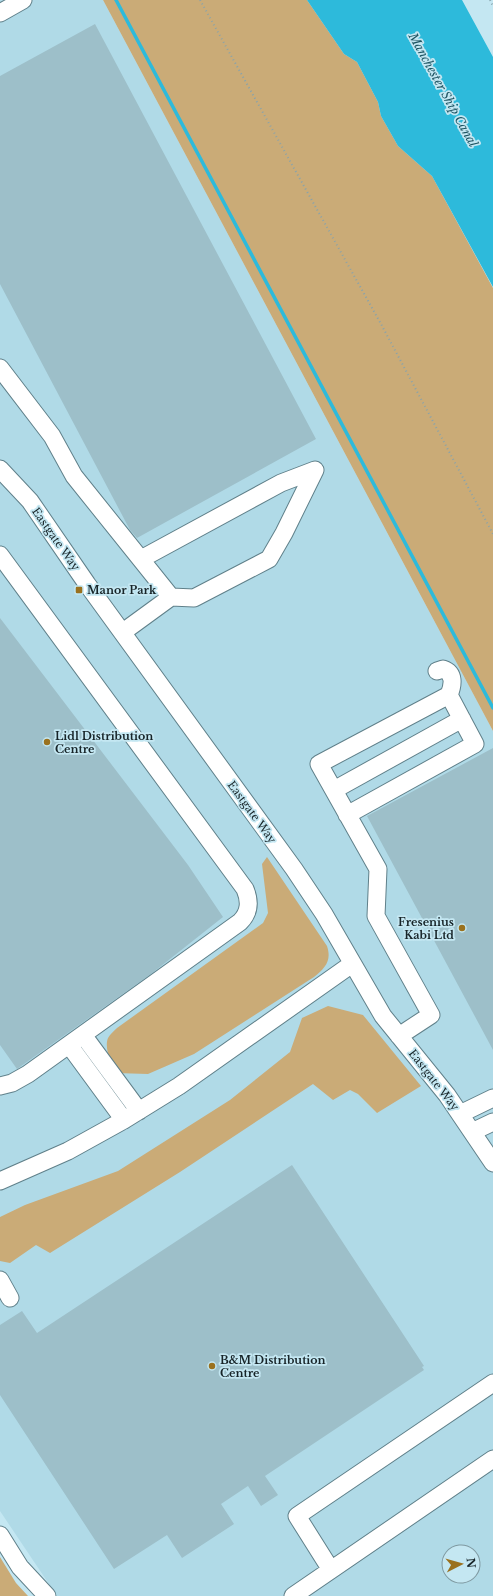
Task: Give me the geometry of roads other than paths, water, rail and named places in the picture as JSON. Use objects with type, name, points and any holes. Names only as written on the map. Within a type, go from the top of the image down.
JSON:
[{"type":"street","points":[[0,13],[23,0]]},
{"type":"street","points":[[0,368],[52,436],[74,476],[171,597]]},
{"type":"street","name":"Eastgate Way","points":[[0,469],[30,501],[87,584],[294,869],[324,914],[382,1016],[460,1114],[493,1163]]},
{"type":"street","points":[[123,632],[171,597],[194,598],[269,559],[284,533],[315,470],[281,484],[141,559]]},
{"type":"street","points":[[0,555],[245,890],[249,902],[247,914],[240,922],[20,1080],[5,1086],[0,1086]]},
{"type":"street","points":[[399,1036],[431,1015],[376,916],[378,869],[319,764],[450,695],[454,684],[451,676],[447,670],[443,669],[437,671]]},
{"type":"street","points":[[347,814],[475,744],[450,695]]},
{"type":"street","points":[[334,790],[462,719]]},
{"type":"street","points":[[0,1181],[68,1151],[139,1111],[179,1086],[352,964]]},
{"type":"street","points":[[76,1040],[139,1111]]},
{"type":"street","points":[[76,1040],[124,1120]]},
{"type":"street","points":[[460,1114],[493,1098]]},
{"type":"street","points":[[472,1132],[493,1122]]},
{"type":"street","points":[[0,1280],[10,1298]]},
{"type":"street","points":[[331,1570],[297,1516],[493,1383]]},
{"type":"street","points":[[293,1596],[493,1459]]},
{"type":"street","points":[[0,1535],[20,1567],[47,1596]]},
{"type":"water","name":"Manchester Ship Canal","points":[[307,0],[462,0],[493,57],[493,287],[432,176],[398,146],[381,116],[378,102],[357,62],[344,54]]},
{"type":"waterway","points":[[116,0],[493,708]]},
{"type":"place","name":"Manor Park","points":[[79,590]]},
{"type":"place","name":"Lidl Distribution Centre","points":[[47,742]]},
{"type":"place","name":"Fresenius Kabi Ltd","points":[[462,928]]},
{"type":"place","name":"B&M Distribution Centre","points":[[212,1366]]}]
